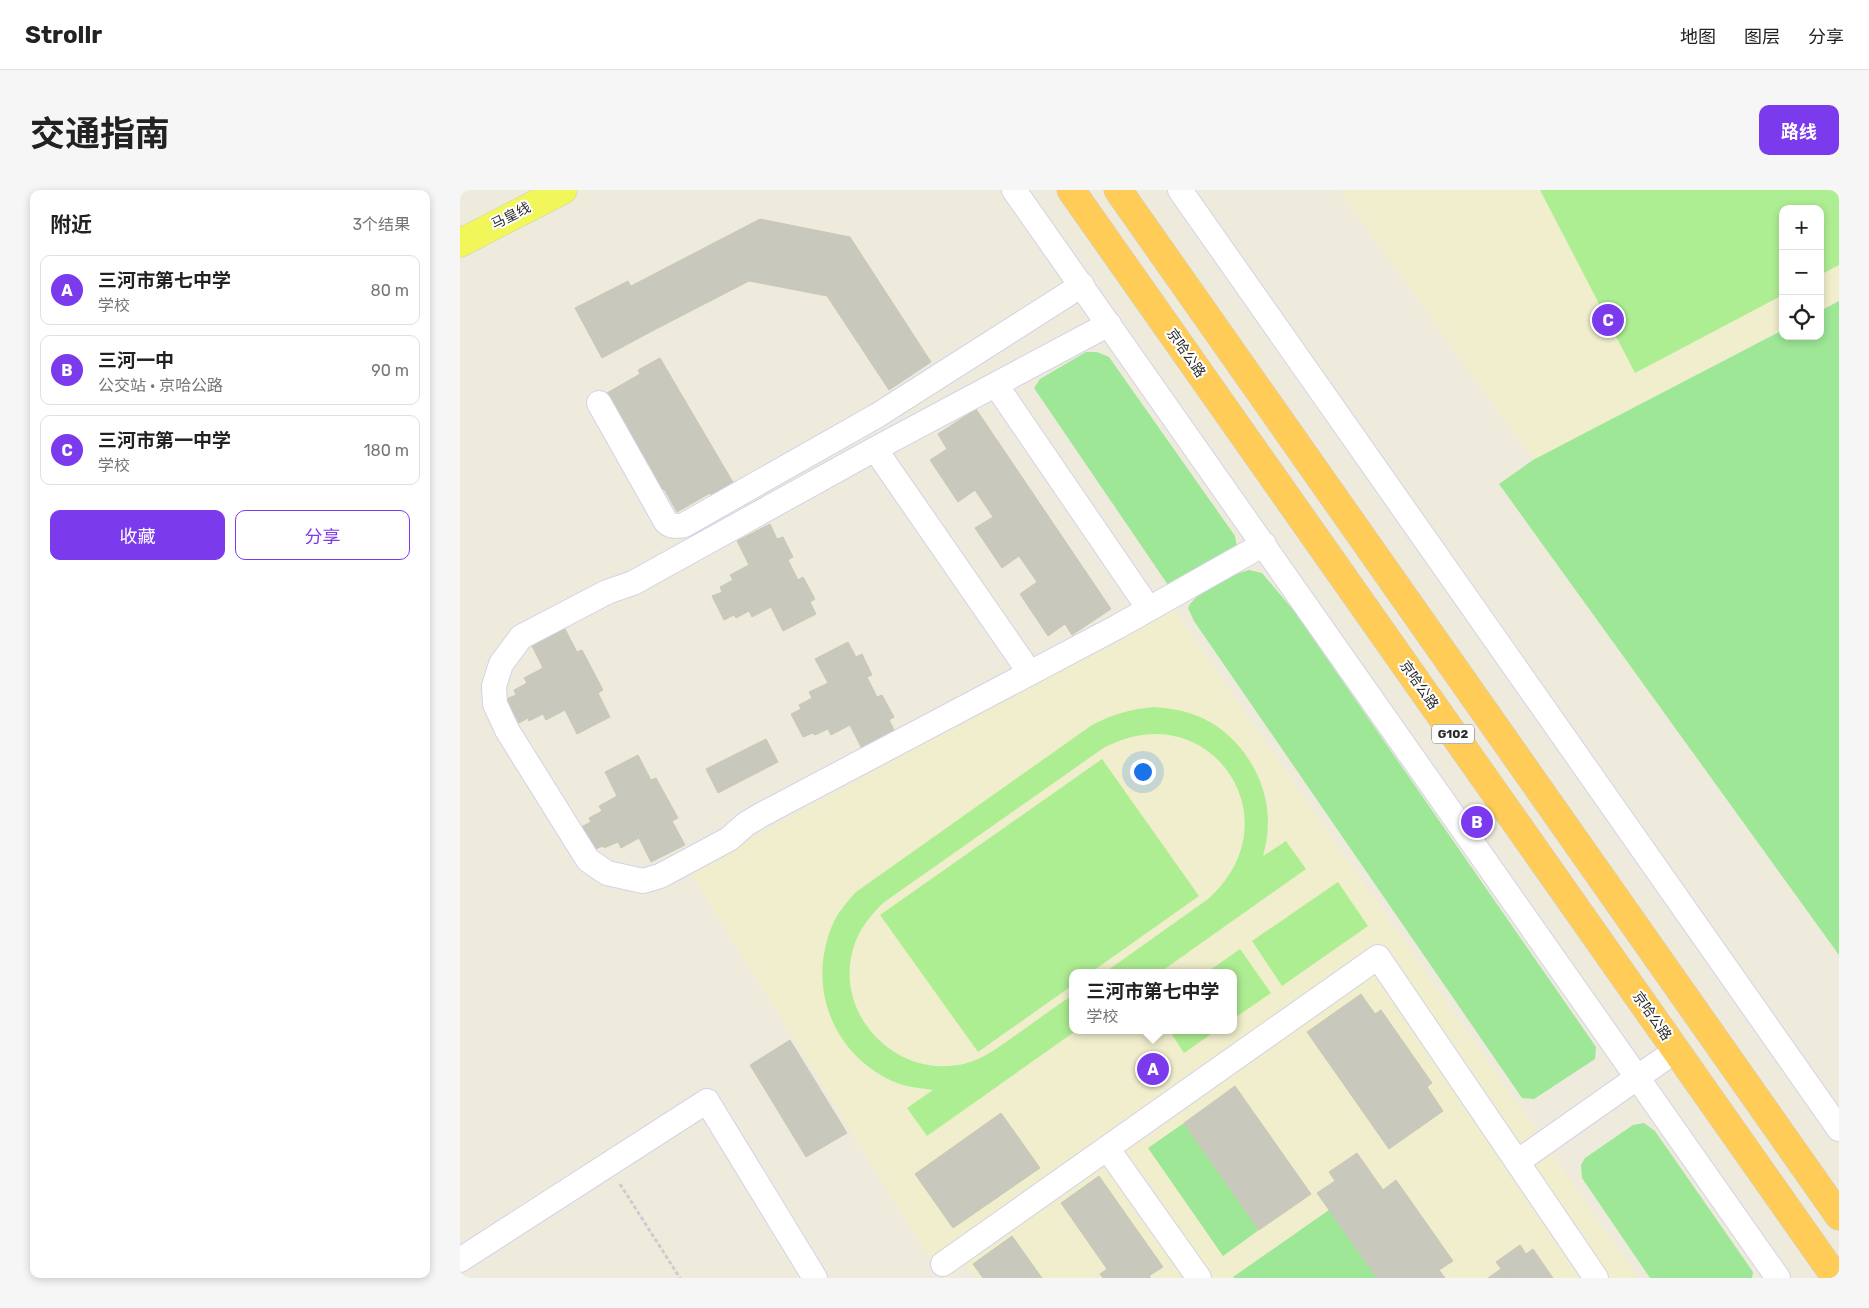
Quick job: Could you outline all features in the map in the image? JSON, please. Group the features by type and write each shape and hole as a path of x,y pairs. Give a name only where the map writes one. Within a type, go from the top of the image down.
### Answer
{"highway":[{"name":"京哈公路","path":"1070,190 1836,1278"},
{"name":"G102","path":"1118,190 1839,1216"}],"main road":[{"name":"马皇线","path":"460,243 563,190"}],"street":[{"path":"1014,190 1778,1278"},
{"path":"1180,190 1839,1129"},
{"path":"599,403 666,522 669,525 684,525 878,415 1082,285"},
{"path":"1109,324 876,448 633,583 607,592 521,637 500,664 494,686 495,704 507,730 588,860 591,864 607,873 643,881 660,876 730,840 746,824 761,815 1149,609 1264,544"},
{"path":"996,384 1149,609"},
{"path":"876,448 1030,673"},
{"path":"942,1264 1378,957 1596,1278"},
{"path":"1517,1162 1676,1051"},
{"path":"460,1260 707,1100 815,1278"},
{"path":"1108,1148 1199,1278"}],"path":[{"path":"608,1164 680,1278"}],"shaded area":[{"path":"1339,190 1839,190 1839,301 1824,309 1824,205 1779,205 1779,332 1533,460"},
{"path":"1172,607 1638,1278 976,1278 968,1266 948,1278 942,1278 690,872"}],"green space":[{"path":"1540,190 1839,190 1839,265 1824,273 1824,205 1779,205 1779,297 1635,373"},
{"path":"1839,301 1839,955 1499,484 1533,460 1779,332 1779,340 1824,340 1824,309"},
{"path":"1086,352 1097,352 1109,357 1235,536 1237,547 1168,585 1034,388 1040,379"},
{"path":"1249,570 1262,573 1294,611 1596,1047 1595,1059 1534,1099 1522,1098 1194,621 1188,608 1198,596 1233,575"},
{"path":"1154,707 1185,712 1210,722 1225,732 1248,758 1263,789 1267,805 1268,831 1263,856 1286,841 1306,869 1165,969 1110,969 1208,899 1234,867 1244,834 1242,801 1228,772 1205,749 1176,736 1140,735 1102,749 883,903 860,932 855,943 850,967 851,991 859,1013 872,1032 889,1048 909,1060 932,1066 957,1065 975,1060 999,1046 1069,998 1069,1034 1071,1034 927,1136 907,1108 933,1090 897,1083 871,1069 854,1053 840,1035 830,1016 824,994 822,972 825,949 834,921 856,892 1092,725 1107,718 1138,709"},
{"path":"1102,759 1199,896 1096,969 1069,969 1069,988 978,1052 880,915"},
{"path":"1338,882 1368,926 1282,986 1252,941"},
{"path":"1240,949 1271,993 1237,1016 1237,969 1212,969"},
{"path":"1172,1034 1211,1034 1184,1053"},
{"path":"1184,1123 1259,1230 1223,1256 1148,1148"},
{"path":"1644,1123 1655,1131 1753,1272 1752,1278 1650,1278 1582,1178 1581,1165 1585,1158 1633,1125"},
{"path":"1329,1210 1377,1278 1233,1277"}],"building":[{"path":"760,219 850,237 931,362 889,390 827,296 749,281 654,330 631,286"},
{"path":"628,281 654,330 602,358 575,308"},
{"path":"660,358 734,484 712,497 710,493 677,512 664,489 659,492 650,478 655,475 632,436 627,439 619,425 624,422 607,393 640,374 638,370"},
{"path":"976,409 1111,609 1072,635 1065,624 1048,636 1020,594 1037,582 1019,556 1002,568 975,528 993,517 975,490 958,502 930,460 947,449 938,434"},
{"path":"770,524 777,539 783,537 793,557 788,560 798,580 803,577 815,599 810,602 816,614 783,631 771,607 752,617 749,611 736,618 734,615 724,620 712,596 722,592 720,587 733,580 730,575 749,565 737,541"},
{"path":"564,627 577,652 582,650 603,690 598,693 610,717 577,734 565,710 546,720 543,714 529,721 528,718 519,723 506,699 516,695 514,690 527,683 524,678 543,668 531,644"},
{"path":"848,642 856,657 862,654 872,675 867,677 877,697 882,695 894,717 889,720 895,732 862,749 850,725 831,735 828,729 815,735 813,733 803,737 791,714 801,709 799,705 812,698 809,692 828,683 815,659"},
{"path":"766,739 778,762 718,793 706,769"},
{"path":"638,755 651,780 656,778 678,818 672,821 685,845 651,862 639,838 621,848 618,842 593,850 581,827 591,822 589,818 602,811 599,806 617,796 605,772"},
{"path":"1361,994 1375,1014 1381,1010 1432,1083 1427,1087 1443,1111 1389,1149 1307,1032"},
{"path":"790,1040 847,1133 806,1157 750,1065"},
{"path":"1235,1086 1311,1194 1259,1230 1184,1123"},
{"path":"1001,1113 1040,1168 953,1228 915,1174"},
{"path":"1357,1153 1383,1190 1396,1180 1453,1261 1439,1270 1445,1278 1377,1278 1317,1193 1335,1181 1329,1172"},
{"path":"1099,1176 1163,1267 1149,1276 1151,1278 1103,1278 1100,1274 1107,1269 1061,1203"},
{"path":"1012,1236 1042,1278 983,1278 973,1264"},
{"path":"1520,1245 1526,1254 1533,1249 1553,1278 1508,1278 1496,1262"},
{"path":"1501,1269 1508,1278 1488,1278"}],"place":[{"name":"三河市第一中学","path":"1608,320"},
{"name":"三河一中","path":"1477,822"},
{"name":"三河市第七中学","path":"1153,1069"}]}
